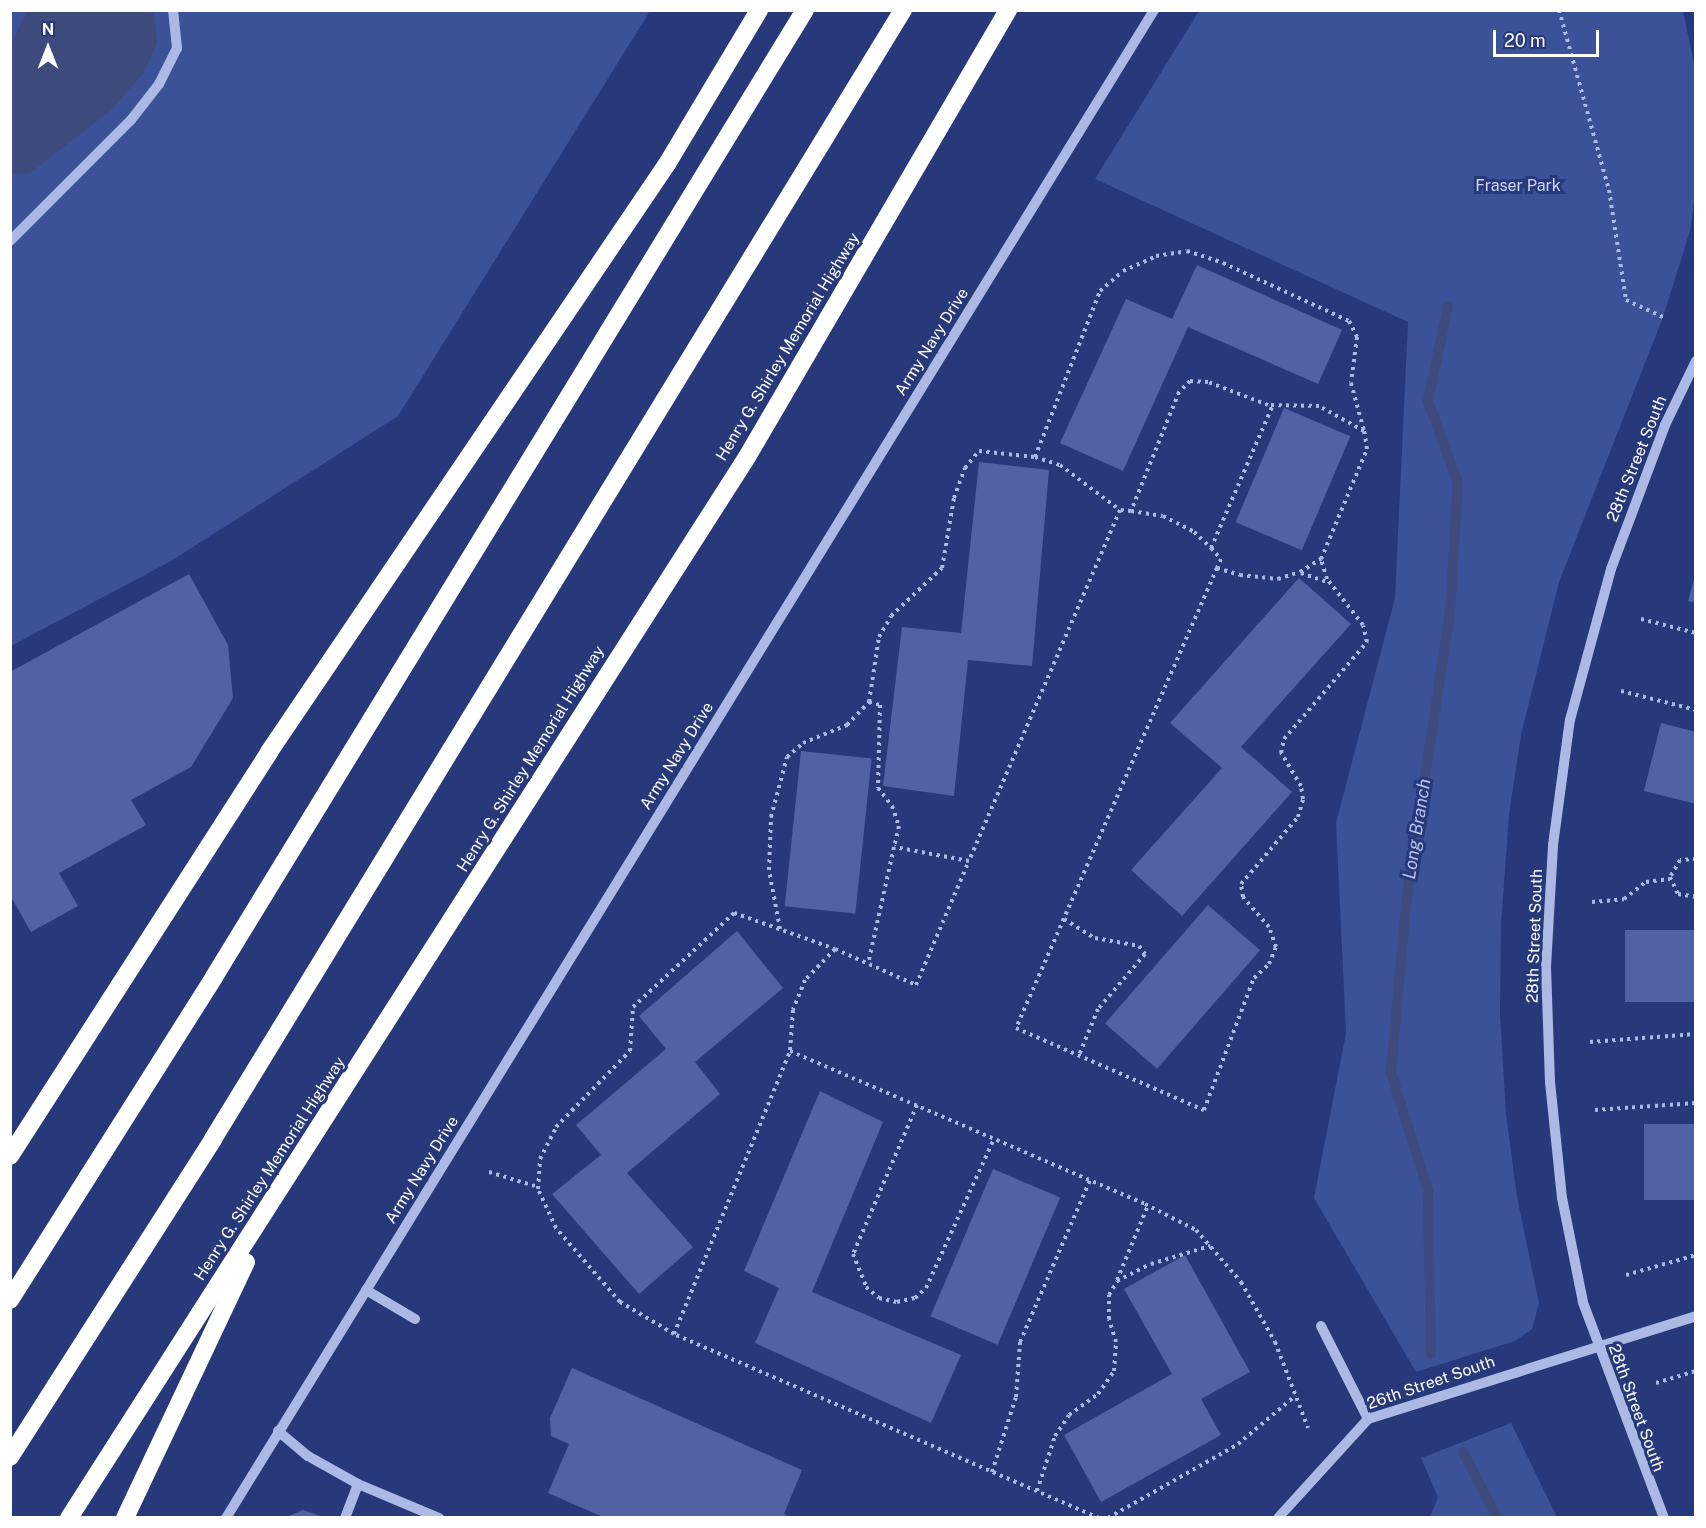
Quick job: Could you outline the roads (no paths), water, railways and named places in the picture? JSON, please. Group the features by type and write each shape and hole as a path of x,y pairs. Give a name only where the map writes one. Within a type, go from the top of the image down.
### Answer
{"highway":[{"path":"10,1156 269,752 667,164 759,10"},
{"path":"10,1300 214,977 805,10"},
{"path":"10,1457 219,1129 903,10"},
{"name":"Henry G. Shirley Memorial Highway","path":"69,1518 281,1190 747,457 1008,10"},
{"path":"125,1518 281,1190"}],"street":[{"path":"10,241 131,120 159,84 177,48 173,10"},
{"name":"Army Navy Drive","path":"226,1518 1154,10"},
{"name":"28th Street South","path":"1664,1518 1596,1345 1562,1198 1550,1082 1546,967 1552,845 1570,720 1611,569 1665,425 1695,362"},
{"path":"366,1290 415,1319"},
{"name":"26th Street South","path":"1278,1518 1368,1419 1596,1345 1695,1316"},
{"path":"1321,1326 1368,1419"},
{"path":"278,1431 308,1456 358,1484 439,1518"},
{"path":"345,1518 358,1484"}],"waterway":[{"name":"Long Branch","path":"1431,1354 1428,1191 1391,1072 1406,903 1450,612 1458,483 1428,401 1448,306"},
{"name":"Long Branch","path":"1463,1452 1497,1518"}],"park label":[{"name":"Fraser Park","path":"1518,186"}]}
